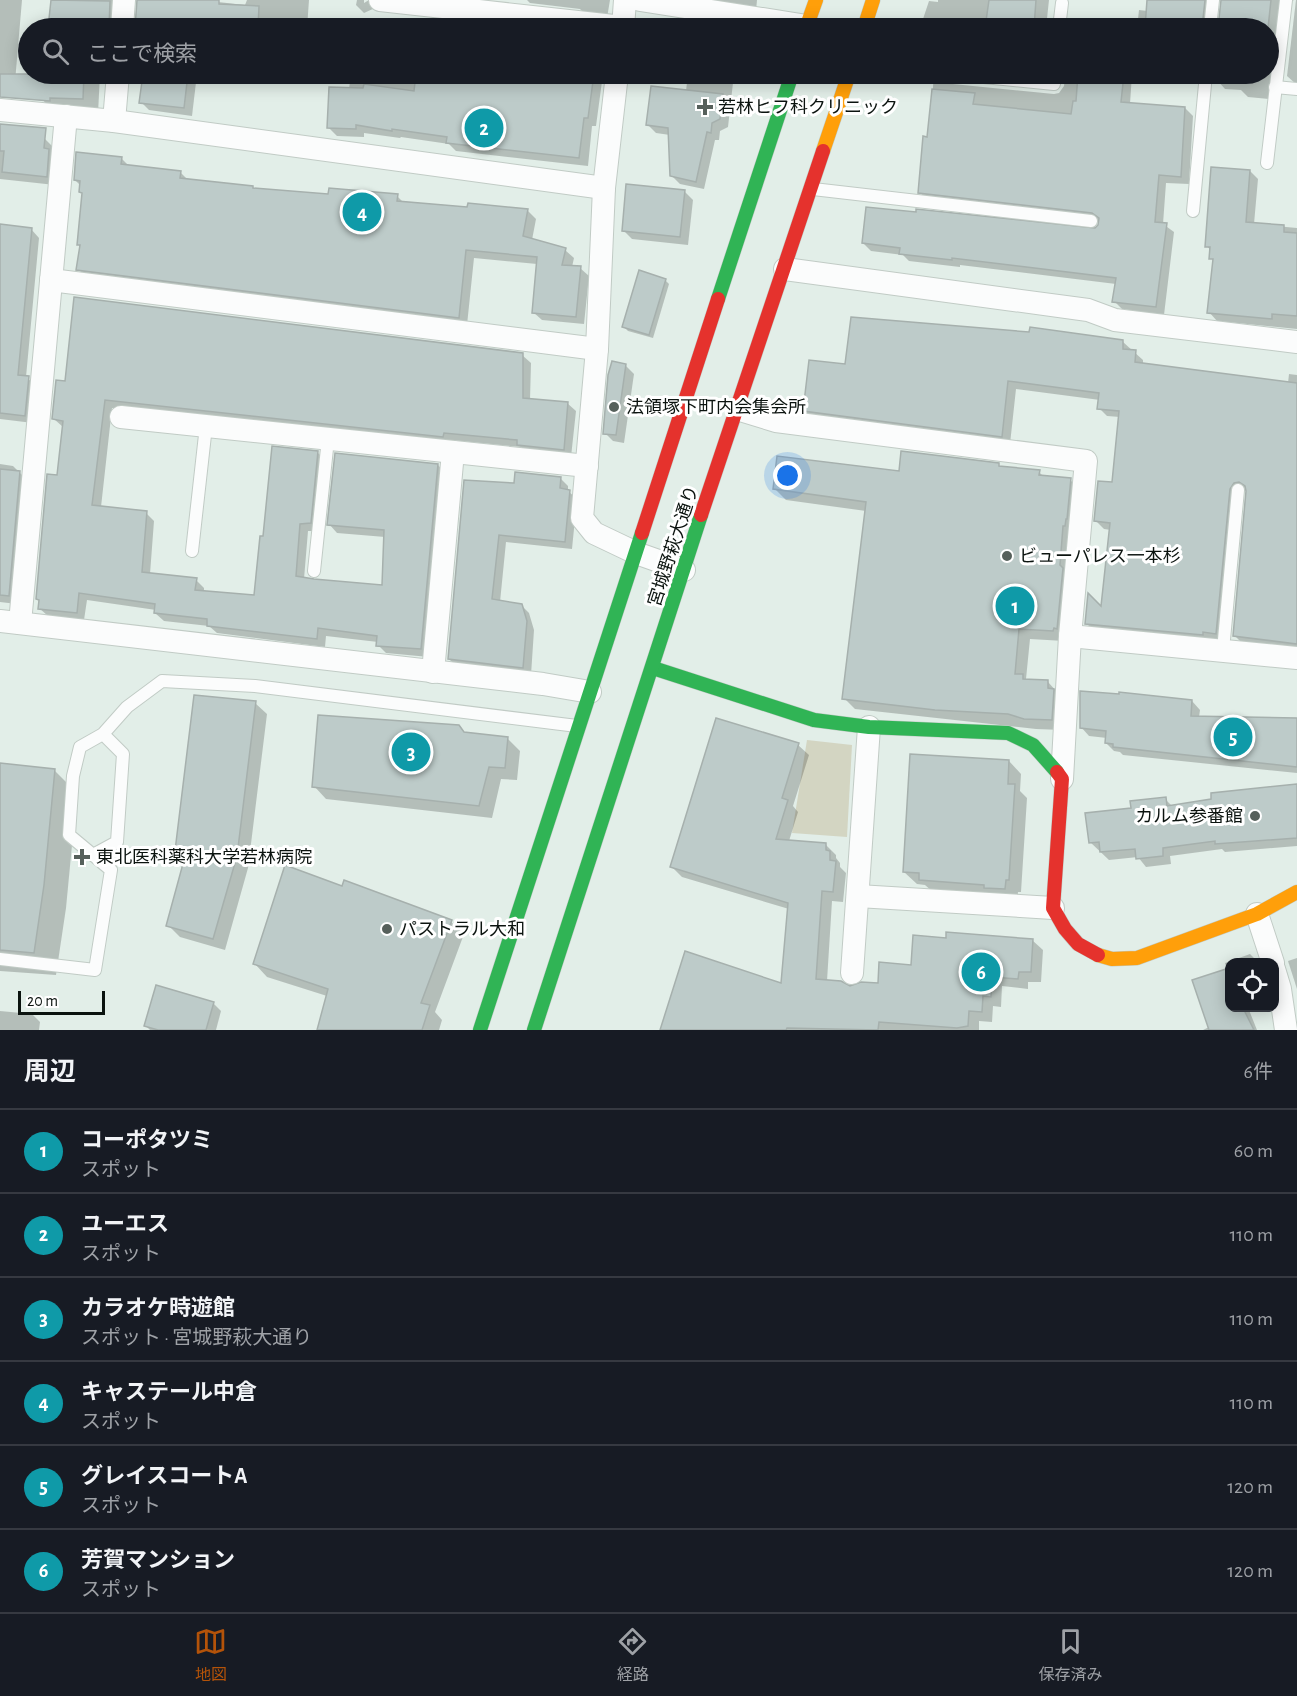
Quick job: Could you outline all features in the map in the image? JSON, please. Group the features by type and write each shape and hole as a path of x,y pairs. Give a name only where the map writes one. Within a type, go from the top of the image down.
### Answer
{"street":[{"path":"123,18 124,0"},
{"path":"380,0 536,18"},
{"path":"624,18 625,0"},
{"path":"640,0 751,18"},
{"path":"810,18 816,0"},
{"path":"867,18 873,0"},
{"path":"114,121 117,84"},
{"path":"616,84 604,188 597,348 582,518 594,533 636,553 684,570"},
{"name":"宮城野萩大通り","path":"480,1030 789,84"},
{"name":"宮城野萩大通り","path":"534,1030 846,84"},
{"path":"0,110 114,121 604,188"},
{"path":"66,116 51,280 10,622 543,684 590,692"},
{"path":"785,269 1088,310 1115,320 1297,342"},
{"path":"51,280 597,348"},
{"path":"737,410 776,421 1086,461 1070,636 1053,908 1065,929 1078,944 1095,954 1112,959 1137,958 1257,914 1297,892"},
{"path":"121,417 587,466"},
{"path":"433,672 453,452"},
{"path":"1070,636 1297,658"},
{"path":"652,668 796,715 833,723 869,727 1008,733 1025,739 1042,751 1062,778"},
{"path":"852,973 869,727"},
{"path":"858,896 1053,908"},
{"path":"1257,914 1271,958"},
{"path":"1279,985 1286,1030"}],"lane":[{"path":"1211,18 1213,0"},
{"path":"1279,55 1286,0"},
{"path":"1060,18 1062,3"},
{"path":"1193,211 1205,84"},
{"path":"1267,163 1275,84"},
{"path":"1275,87 1297,89"},
{"path":"812,189 1092,221"},
{"path":"192,550 206,426"},
{"path":"314,571 328,439"},
{"path":"1223,650 1238,490"},
{"path":"0,959 94,970 111,870 69,835 73,776 80,747 103,734 127,707 162,681 255,686 579,727"},
{"path":"93,855 117,842 123,754 103,734"}],"green space":[{"path":"807,740 852,745 847,837 792,833"}],"building":[{"path":"51,0 110,1 109,18 49,18"},
{"path":"137,0 219,0 219,4 259,6 258,18 136,18"},
{"path":"989,0 1036,0 1035,18 986,18"},
{"path":"1147,0 1205,0 1203,18 1146,18"},
{"path":"1221,0 1271,0 1269,18 1219,18"},
{"path":"0,74 18,74 18,84 84,84 83,99 50,98 50,101 0,97"},
{"path":"142,84 187,84 184,108 139,103"},
{"path":"364,84 414,91 415,84 593,84 588,118 584,118 579,158 446,143 447,137 392,129 392,131 356,125 356,129 327,128 329,87 363,88"},
{"path":"1077,84 1123,84 1121,102 1185,107 1181,177 1159,175 1155,222 1167,223 1156,307 1112,302 1116,278 952,258 952,260 899,254 900,248 862,243 866,207 916,212 916,209 1095,228 1099,218 1092,213 918,193 923,136 927,137 932,89 975,93 973,104 1071,114 1073,101 1076,101"},
{"name":"若林ヒフ科クリニック","path":"651,86 723,94 720,119 712,123 711,133 707,132 696,182 670,176 668,128 646,125"},
{"path":"0,124 46,128 44,148 49,149 47,177 2,172 4,151 0,151"},
{"path":"76,152 122,157 121,164 181,171 180,178 253,186 253,188 328,194 329,188 398,194 397,201 467,207 468,203 528,209 523,236 566,248 562,265 581,266 576,317 532,313 537,257 466,250 459,318 76,270 80,245 77,245 82,193 79,192 80,181 74,180"},
{"path":"1211,167 1250,170 1246,222 1284,225 1284,232 1297,233 1297,316 1272,314 1272,319 1207,313 1213,259 1209,259 1210,247 1205,247"},
{"path":"626,184 685,190 680,237 622,231"},
{"path":"0,224 32,228 18,375 29,376 25,416 0,413"},
{"path":"639,270 666,279 649,335 622,327"},
{"path":"74,297 523,353 523,398 568,402 564,450 517,445 517,440 444,433 443,437 105,400 92,505 147,511 142,572 197,578 195,590 254,595 260,536 263,536 272,446 318,451 311,523 300,524 296,576 314,579 382,585 384,530 327,525 335,453 438,464 421,649 376,646 377,636 318,628 317,639 207,626 207,619 154,613 155,604 79,593 77,613 38,609 39,600 36,599 47,474 57,475 63,421 52,419 56,380 65,381"},
{"path":"851,317 1029,332 1030,327 1123,340 1123,349 1136,350 1135,362 1297,383 1297,644 1233,636 1246,491 1245,486 1239,482 1234,483 1230,489 1216,634 1203,632 1203,635 1085,624 1088,593 1101,606 1110,523 1094,521 1098,481 1112,482 1119,411 1097,409 1099,393 1008,381 1002,437 803,411 809,360 845,364"},
{"path":"612,361 626,364 616,435 603,434 608,375"},
{"path":"901,451 999,463 999,466 1040,470 1039,475 1071,478 1067,519 1063,526 1060,565 1063,568 1057,629 1054,628 1053,631 1019,629 1015,674 1023,674 1023,679 1048,680 1048,688 1054,689 1052,720 842,699 866,502 773,489 777,456 899,471"},
{"path":"0,469 20,471 9,596 0,595"},
{"path":"515,472 561,477 560,488 570,490 565,542 499,535 492,599 522,604 527,621 523,668 448,659 464,480 514,483"},
{"path":"1080,691 1119,694 1119,692 1192,700 1191,716 1297,718 1297,767 1113,747 1113,744 1105,743 1106,731 1080,728"},
{"path":"194,695 256,701 237,856 213,939 166,926 184,860 174,859"},
{"path":"318,715 459,725 464,732 508,737 505,768 489,767 479,806 312,787"},
{"path":"716,718 799,743 782,798 788,800 776,839 826,843 826,850 830,851 830,860 836,861 833,892 822,891 816,979 841,981 850,986 861,982 878,983 879,962 911,965 913,935 946,938 946,932 1033,939 1031,972 1019,972 1018,979 992,977 991,997 983,996 982,1012 969,1011 968,1026 957,1028 879,1022 878,1030 787,1028 786,1030 660,1030 685,951 781,983 788,903 670,867"},
{"path":"910,754 1009,760 1008,784 1015,784 1009,880 1006,880 1005,889 919,880 919,873 903,872"},
{"path":"0,763 55,769 44,885 34,953 0,950"},
{"path":"1297,784 1297,838 1215,844 1215,841 1163,848 1163,856 1136,859 1135,849 1100,852 1099,842 1089,843 1085,813 1131,808 1130,801 1166,797 1167,806 1211,799 1211,793"},
{"path":"285,865 342,886 344,880 452,920 421,1003 430,1005 422,1030 317,1030 328,989 253,964"},
{"path":"1225,969 1225,1012 1245,1012 1254,1030 1209,1030 1192,980"},
{"path":"156,985 214,1002 206,1030 158,1030 144,1026"}],"traffic: fast":[{"path":"718,299 789,84"},
{"path":"534,1030 701,515"},
{"path":"480,1030 642,533"},
{"path":"653,668 814,720 869,727 1008,733 1033,745 1057,772"}],"traffic: slow":[{"path":"810,18 816,0"},
{"path":"867,18 873,0"},
{"path":"823,151 846,84"},
{"path":"1098,955 1112,959 1137,958 1257,914 1297,892"}],"traffic: jam":[{"path":"701,515 823,151"},
{"path":"642,533 718,299"},
{"path":"1057,772 1062,779 1053,908 1065,929 1078,944 1098,955"}],"place":[{"name":"若林ヒフ科クリニック","path":"705,107"},
{"name":"ユーエス","path":"484,128"},
{"name":"キャステール中倉","path":"362,212"},
{"name":"法領塚下町内会集会所","path":"614,407"},
{"name":"ビューパレス一本杉","path":"1007,556"},
{"name":"コーポタツミ","path":"1015,606"},
{"name":"グレイスコートA","path":"1233,737"},
{"name":"カラオケ時遊館","path":"411,752"},
{"name":"カルム参番館","path":"1255,816"},
{"name":"東北医科薬科大学若林病院","path":"82,857"},
{"name":"パストラル大和","path":"387,929"},
{"name":"芳賀マンション","path":"981,972"}]}
